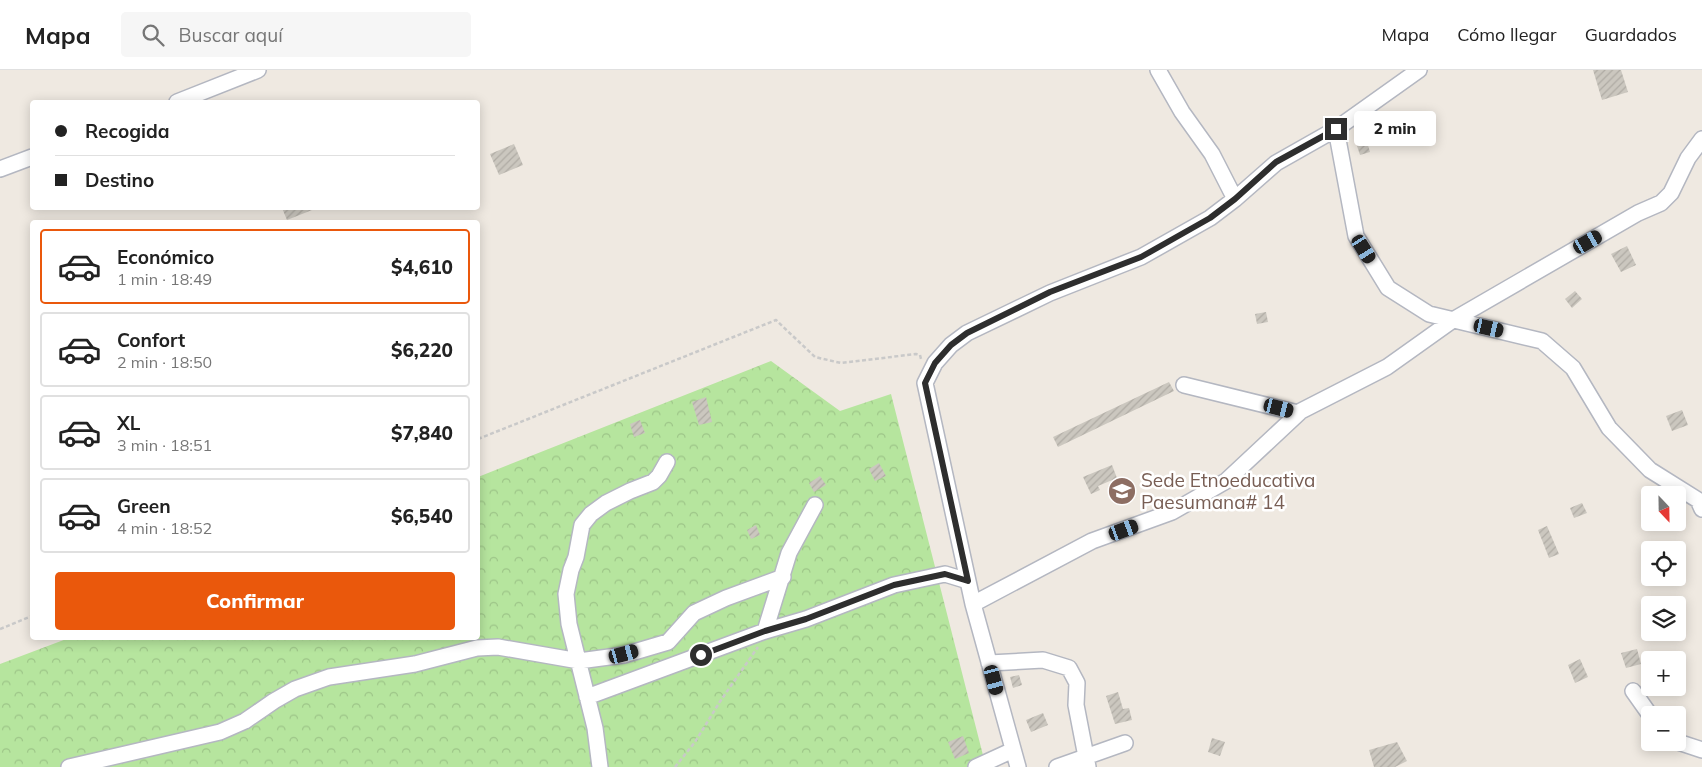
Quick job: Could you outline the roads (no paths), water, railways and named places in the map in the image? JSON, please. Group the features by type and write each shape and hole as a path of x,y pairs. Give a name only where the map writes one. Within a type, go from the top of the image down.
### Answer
{"street":[{"path":"182,100 258,70"},
{"path":"1158,70 1182,112 1212,154 1235,199"},
{"path":"1018,767 973,604 925,383 935,363 951,345 967,333 1050,292 1141,257 1210,218 1235,199 1276,162 1336,129 1419,70"},
{"path":"1336,129 1356,236 1388,288 1429,314 1542,341 1574,368 1609,428 1650,470 1698,500 1702,509"},
{"path":"973,604 1092,541 1172,512 1226,481 1298,413 1387,367 1453,320 1638,213 1661,203 1671,192 1688,158 1702,139"},
{"path":"0,169 30,158"},
{"path":"1184,385 1298,413"},
{"path":"600,767 595,728 569,624 566,594 582,525 591,514 606,503 653,482 667,462"},
{"path":"765,631 789,553 815,505"},
{"path":"587,697 765,631 806,619 894,585 945,574 968,581"},
{"path":"69,767 220,732 245,721 295,688 330,677 415,664 477,648 498,647 579,661 624,654 649,646 664,644 694,613 726,598 783,577"},
{"path":"989,663 1043,660 1069,668 1076,683 1076,705 1087,762"},
{"path":"1633,691 1644,706"},
{"path":"1057,767 1087,762 1125,743"},
{"path":"1686,745 1702,750"},
{"path":"976,767 1012,750"}],"place":[{"name":"Sede Etnoeducativa Paesumana# 14","path":"1122,491"}]}
